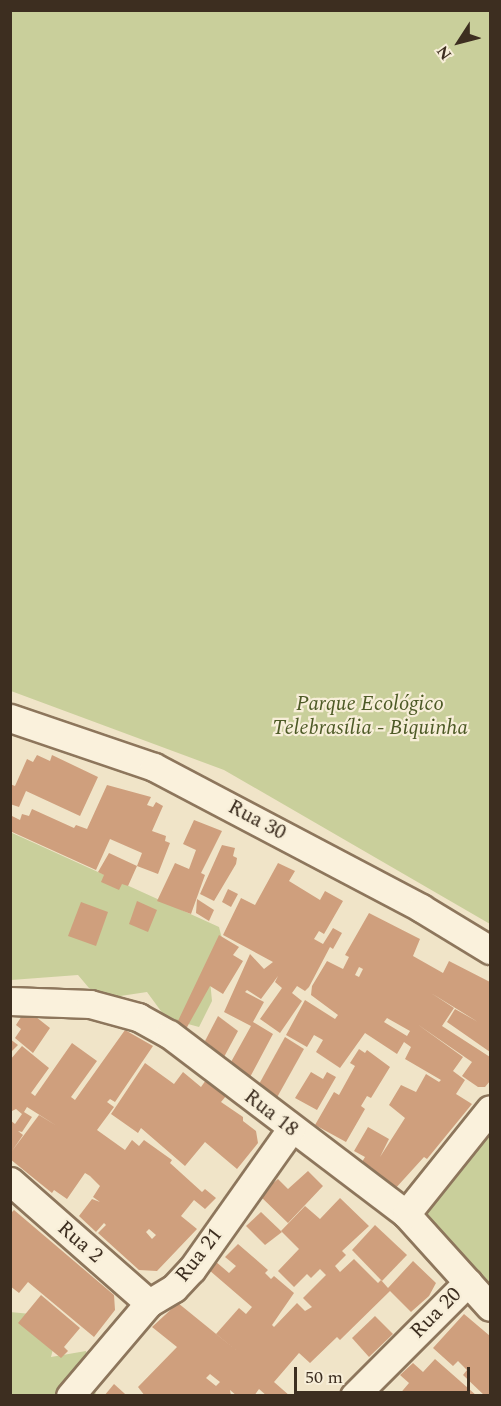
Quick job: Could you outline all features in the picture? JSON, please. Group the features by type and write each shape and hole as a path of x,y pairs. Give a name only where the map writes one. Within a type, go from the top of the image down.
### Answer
{"street":[{"name":"Rua 30","path":"12,720 154,767 421,908 490,950"},
{"name":"Rua 18","path":"10,1001 90,1004 138,1017 169,1034 291,1129 406,1214 490,1307"},
{"path":"406,1214 490,1109"},
{"name":"Rua 21","path":"70,1395 149,1304 174,1288 192,1269 291,1129"},
{"name":"Rua 2","path":"10,1181 149,1304"},
{"name":"Rua 20","path":"354,1395 468,1282"}],"green space":[{"name":"Parque Ecológico Telebrasília - Biquinha","path":"11,10 490,11 490,924 224,770 11,691"},
{"path":"10,832 219,927 227,958 210,980 212,1001 199,1027 166,1018 147,992 107,998 89,988 78,975 11,980"},
{"path":"490,1125 490,1290 427,1220 424,1209"},
{"path":"10,1312 31,1314 53,1349 51,1357 86,1351 96,1395 11,1395"}],"building":[{"path":"37,755 50,761 52,755 98,777 80,816 26,791 19,807 10,804 10,784 15,786 27,759 33,762"},
{"path":"107,785 151,797 147,805 153,807 156,802 163,806 152,831 166,836 165,841 170,843 158,874 137,866 142,853 110,839 96,870 10,831 10,815 20,820 22,814 29,816 32,809 74,828 76,825 87,829"},
{"path":"194,820 222,831 201,873 205,875 191,914 157,901 175,863 189,869 196,850 183,844"},
{"path":"222,845 235,848 233,856 237,858 236,864 214,901 200,894"},
{"path":"109,853 137,866 128,886 122,884 119,890 101,882 104,875 98,872"},
{"path":"278,863 295,871 289,881 320,900 325,891 343,901 324,934 319,931 314,939 323,944 333,928 342,933 333,949 330,947 309,987 305,991 297,986 292,993 302,1001 280,1033 260,1019 282,988 275,982 278,976 261,999 247,990 245,992 264,1002 253,1022 273,1034 249,1079 231,1062 251,1026 224,1012 250,954 264,969 273,962 223,935 241,898 255,905"},
{"path":"228,889 238,894 231,907 222,902"},
{"path":"197,899 214,910 209,921 196,913"},
{"path":"137,901 157,910 148,932 129,924"},
{"path":"81,902 108,912 96,946 68,936"},
{"path":"369,913 420,939 413,956 443,973 449,961 490,982 490,1052 447,1022 455,1009 478,1022 431,993 454,1008 442,1026 490,1057 490,1081 485,1087 478,1087 462,1076 472,1062 417,1024 463,1057 453,1071 465,1080 456,1094 472,1104 427,1159 424,1157 394,1190 368,1175 372,1168 362,1162 365,1157 354,1151 368,1127 389,1139 380,1157 405,1118 389,1105 401,1085 416,1092 426,1074 439,1082 441,1080 405,1059 411,1047 404,1042 397,1054 365,1033 340,1068 316,1052 323,1040 314,1035 307,1047 286,1035 305,1000 335,1019 338,1015 311,995 312,986 327,961 343,969 349,957 345,955","holes":["359,967 363,969 359,977 355,975","387,1018 410,1031 407,1036 384,1022"]},
{"path":"219,935 239,947 233,955 243,961 223,994 210,986 186,1029 177,1023"},
{"path":"31,1013 50,1028 33,1053 15,1038 21,1029 16,1025 23,1014"},
{"path":"218,1016 238,1031 224,1057 205,1041"},
{"path":"125,1030 153,1046 115,1102 110,1099 107,1102 114,1107 97,1130 125,1150 132,1140 139,1146 144,1140 172,1160 170,1163 202,1192 205,1189 216,1198 205,1209 194,1200 181,1216 197,1229 157,1271 139,1270 98,1233 106,1225 104,1223 96,1232 79,1216 92,1199 100,1202 93,1197 100,1186 90,1176 85,1173 67,1199 54,1190 52,1193 10,1159 10,1120 15,1124 22,1114 16,1109 10,1112 10,1060 22,1046 49,1068 31,1093 35,1096 72,1043 97,1061 71,1097 75,1100","holes":["27,1107 57,1126 39,1115 12,1151 23,1135 18,1131 22,1132 32,1117 24,1112","149,1229 156,1235 152,1239 146,1232"]},
{"path":"285,1037 304,1049 275,1101 258,1086"},
{"path":"10,1039 18,1045 10,1053"},
{"path":"359,1049 365,1053 367,1050 390,1067 371,1098 367,1096 361,1106 365,1109 346,1142 315,1125 334,1092 339,1095 355,1066 350,1063"},
{"path":"145,1063 174,1084 183,1072 201,1087 206,1080 226,1096 221,1102 243,1117 243,1121 256,1131 258,1143 237,1169 205,1142 185,1166 141,1128 138,1133 111,1114"},
{"path":"311,1072 323,1079 327,1072 336,1077 317,1110 295,1098"},
{"path":"308,1171 323,1186 288,1223 259,1195 278,1179 288,1189"},
{"path":"340,1198 369,1226 342,1251 346,1255 335,1266 340,1272 354,1259 378,1283 381,1280 388,1288 413,1261 436,1283 429,1296 411,1312 390,1291 340,1340 337,1337 310,1363 299,1353 274,1382 290,1396 267,1396 259,1389 254,1396 237,1396 230,1390 231,1396 145,1396 138,1387 177,1347 152,1327 178,1303 216,1334 239,1308 246,1314 252,1307 209,1270 215,1261 229,1273 236,1266 225,1257 238,1244 268,1270 265,1273 271,1279 274,1276 294,1293 272,1325 274,1327 297,1303 305,1311 312,1307 303,1298 326,1275 320,1269 311,1278 307,1274 294,1287 278,1271 299,1249 281,1231 305,1206 320,1219","holes":["210,1374 220,1382 216,1386 206,1378"]},
{"path":"14,1210 114,1295 115,1310 94,1337 28,1282 19,1293 10,1286 10,1214"},
{"path":"261,1212 282,1232 265,1245 246,1226"},
{"path":"375,1225 407,1255 382,1281 352,1250"},
{"path":"41,1295 80,1328 64,1347 68,1351 61,1358 18,1323"},
{"path":"464,1314 490,1336 490,1396 485,1396 463,1375 467,1370 458,1361 453,1366 433,1348"},
{"path":"375,1316 393,1334 369,1357 352,1338"},
{"path":"435,1359 477,1396 398,1396 409,1383 400,1375 413,1363 423,1372"},
{"path":"114,1384 124,1393 127,1396 104,1396"}]}
